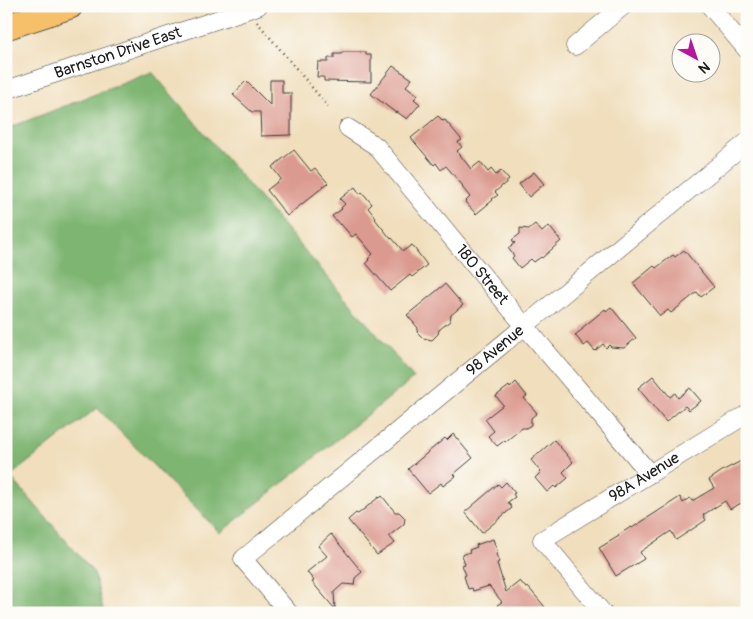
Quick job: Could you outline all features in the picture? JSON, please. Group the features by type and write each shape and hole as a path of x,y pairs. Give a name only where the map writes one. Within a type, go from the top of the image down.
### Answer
{"highway":[{"path":"6,27 70,6"}],"street":[{"path":"575,46 623,6"},
{"path":"710,6 747,50"},
{"name":"Barnston Drive East","path":"6,90 257,14"},
{"name":"180 Street","path":"348,128 376,146 524,326 650,474"},
{"name":"98 Avenue","path":"289,613 243,559 747,142"},
{"name":"98A Avenue","path":"603,613 542,540 747,414"}],"path":[{"path":"257,14 331,110"}],"green space":[{"path":"152,72 414,378 220,533 97,408 10,476 94,573 104,613 6,613 6,129"}],"building":[{"path":"342,52 366,52 366,55 371,55 371,82 324,81 324,77 317,77 318,62 328,62 328,58 334,58 334,54 342,54"},
{"path":"393,66 412,79 406,86 418,95 414,99 420,104 407,119 371,94"},
{"path":"270,80 282,80 282,93 291,93 291,135 261,136 260,112 252,112 233,95 246,81 270,105"},
{"path":"438,116 443,121 445,120 462,140 458,142 462,147 457,151 471,169 480,162 488,172 491,169 496,175 501,171 509,180 495,192 498,195 476,214 465,202 470,197 446,166 441,170 436,163 434,165 411,138"},
{"path":"294,150 311,171 315,168 328,183 287,216 267,190 281,179 272,167"},
{"path":"534,172 544,184 529,197 519,184"},
{"path":"355,187 372,204 368,208 391,239 403,251 412,245 427,265 412,277 410,275 390,291 366,263 373,254 356,234 352,237 332,216 342,209 345,204 340,199"},
{"path":"535,224 542,232 549,226 561,241 542,258 534,262 531,259 520,268 512,258 514,256 508,248 515,243 512,240 520,234 520,228 529,229"},
{"path":"684,250 714,287 701,297 697,292 671,313 668,310 660,316 633,283 654,266 656,268 673,255 675,257"},
{"path":"445,284 463,305 451,315 450,321 439,330 432,340 423,338 417,332 418,328 407,315"},
{"path":"611,307 636,338 624,348 611,347 609,345 606,348 603,344 595,351 588,343 584,346 575,335 605,309 606,311"},
{"path":"653,376 670,397 675,393 678,398 690,388 701,401 689,410 685,406 666,422 638,388"},
{"path":"516,382 527,396 524,398 537,413 531,418 531,425 522,428 497,446 488,436 494,431 485,419 503,405 496,396"},
{"path":"453,434 473,458 454,474 456,476 443,486 441,483 428,493 408,469 445,438 447,440"},
{"path":"554,440 573,462 563,472 568,478 556,488 554,486 547,492 535,478 541,472 531,460"},
{"path":"743,460 747,467 747,500 730,509 725,501 703,515 706,520 676,540 671,531 640,552 644,559 616,576 599,548 680,497 683,503 690,498 692,501 714,488 709,480"},
{"path":"506,482 515,493 513,494 515,497 508,502 512,508 482,533 465,512 498,484 501,487"},
{"path":"382,496 395,512 399,512 405,518 404,524 389,536 395,543 377,555 348,520"},
{"path":"331,534 362,572 355,578 354,585 343,584 334,592 335,609 312,582 314,581 307,572 327,556 318,546"},
{"path":"493,539 498,553 496,554 499,562 497,563 506,592 520,581 526,588 528,587 545,607 543,608 547,613 504,613 497,605 502,602 489,586 473,591 472,588 468,589 462,565 465,564 462,555 477,547 476,545"}]}
